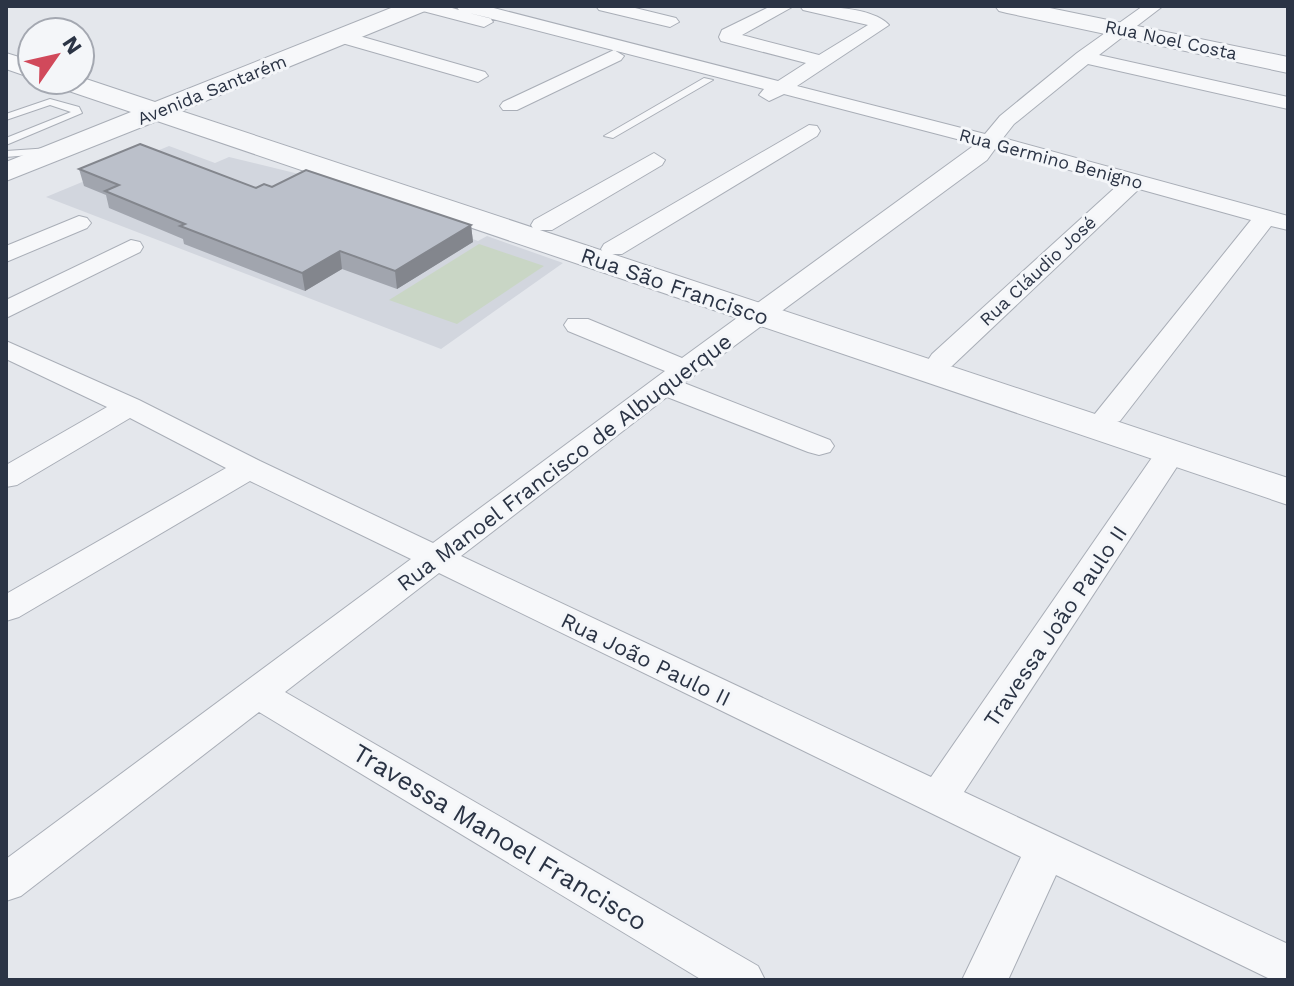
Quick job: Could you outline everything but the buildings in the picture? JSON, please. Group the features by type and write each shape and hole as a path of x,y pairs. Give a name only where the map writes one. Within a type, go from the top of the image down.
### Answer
{"street":[{"name":"Avenida Santarém","path":"6,172 417,6"},
{"name":"Rua Germino Benigno","path":"425,6 708,80 814,98 992,142 1277,220"},
{"name":"Rua Germino Benigno","path":"465,6 775,91"},
{"path":"605,6 670,22"},
{"path":"785,6 727,36 820,61"},
{"path":"775,91 879,24 809,6"},
{"name":"Rua Noel Costa","path":"1007,6 1288,65"},
{"name":"Rua Manoel Francisco de Albuquerque","path":"6,883 674,377 979,155 1007,120 1084,57 1154,6"},
{"path":"342,37 478,76"},
{"path":"510,106 614,56"},
{"path":"1084,57 1288,103"},
{"name":"Rua São Francisco","path":"96,79 168,108 767,310 1288,492"},
{"name":"Rua São Francisco","path":"96,89 168,108 543,225 767,310 942,360 1288,473"},
{"path":"613,249 809,131"},
{"path":"543,225 654,160"},
{"name":"Rua Cláudio José","path":"942,360 1135,181"},
{"path":"1109,415 1277,220"},
{"path":"6,255 79,223"},
{"path":"6,310 131,247"},
{"path":"578,325 674,377 819,446"},
{"name":"Rua João Paulo II","path":"6,349 1045,852 1288,966"},
{"path":"6,478 129,406"},
{"name":"Travessa João Paulo II","path":"938,799 1171,453"},
{"path":"6,609 249,468"},
{"name":"Travessa Manoel Francisco","path":"258,694 742,980"},
{"path":"985,980 1045,852"}],"lane":[{"path":"609,136 708,80"},
{"path":"6,117 50,102 75,109 77,113 6,142"},
{"path":"6,154 59,151"}],"shaded area":[{"path":"169,146 215,163 229,157 299,174 478,241 487,236 563,263 441,349 46,197"}],"green space":[{"path":"479,244 544,266 457,324 389,300"}]}
